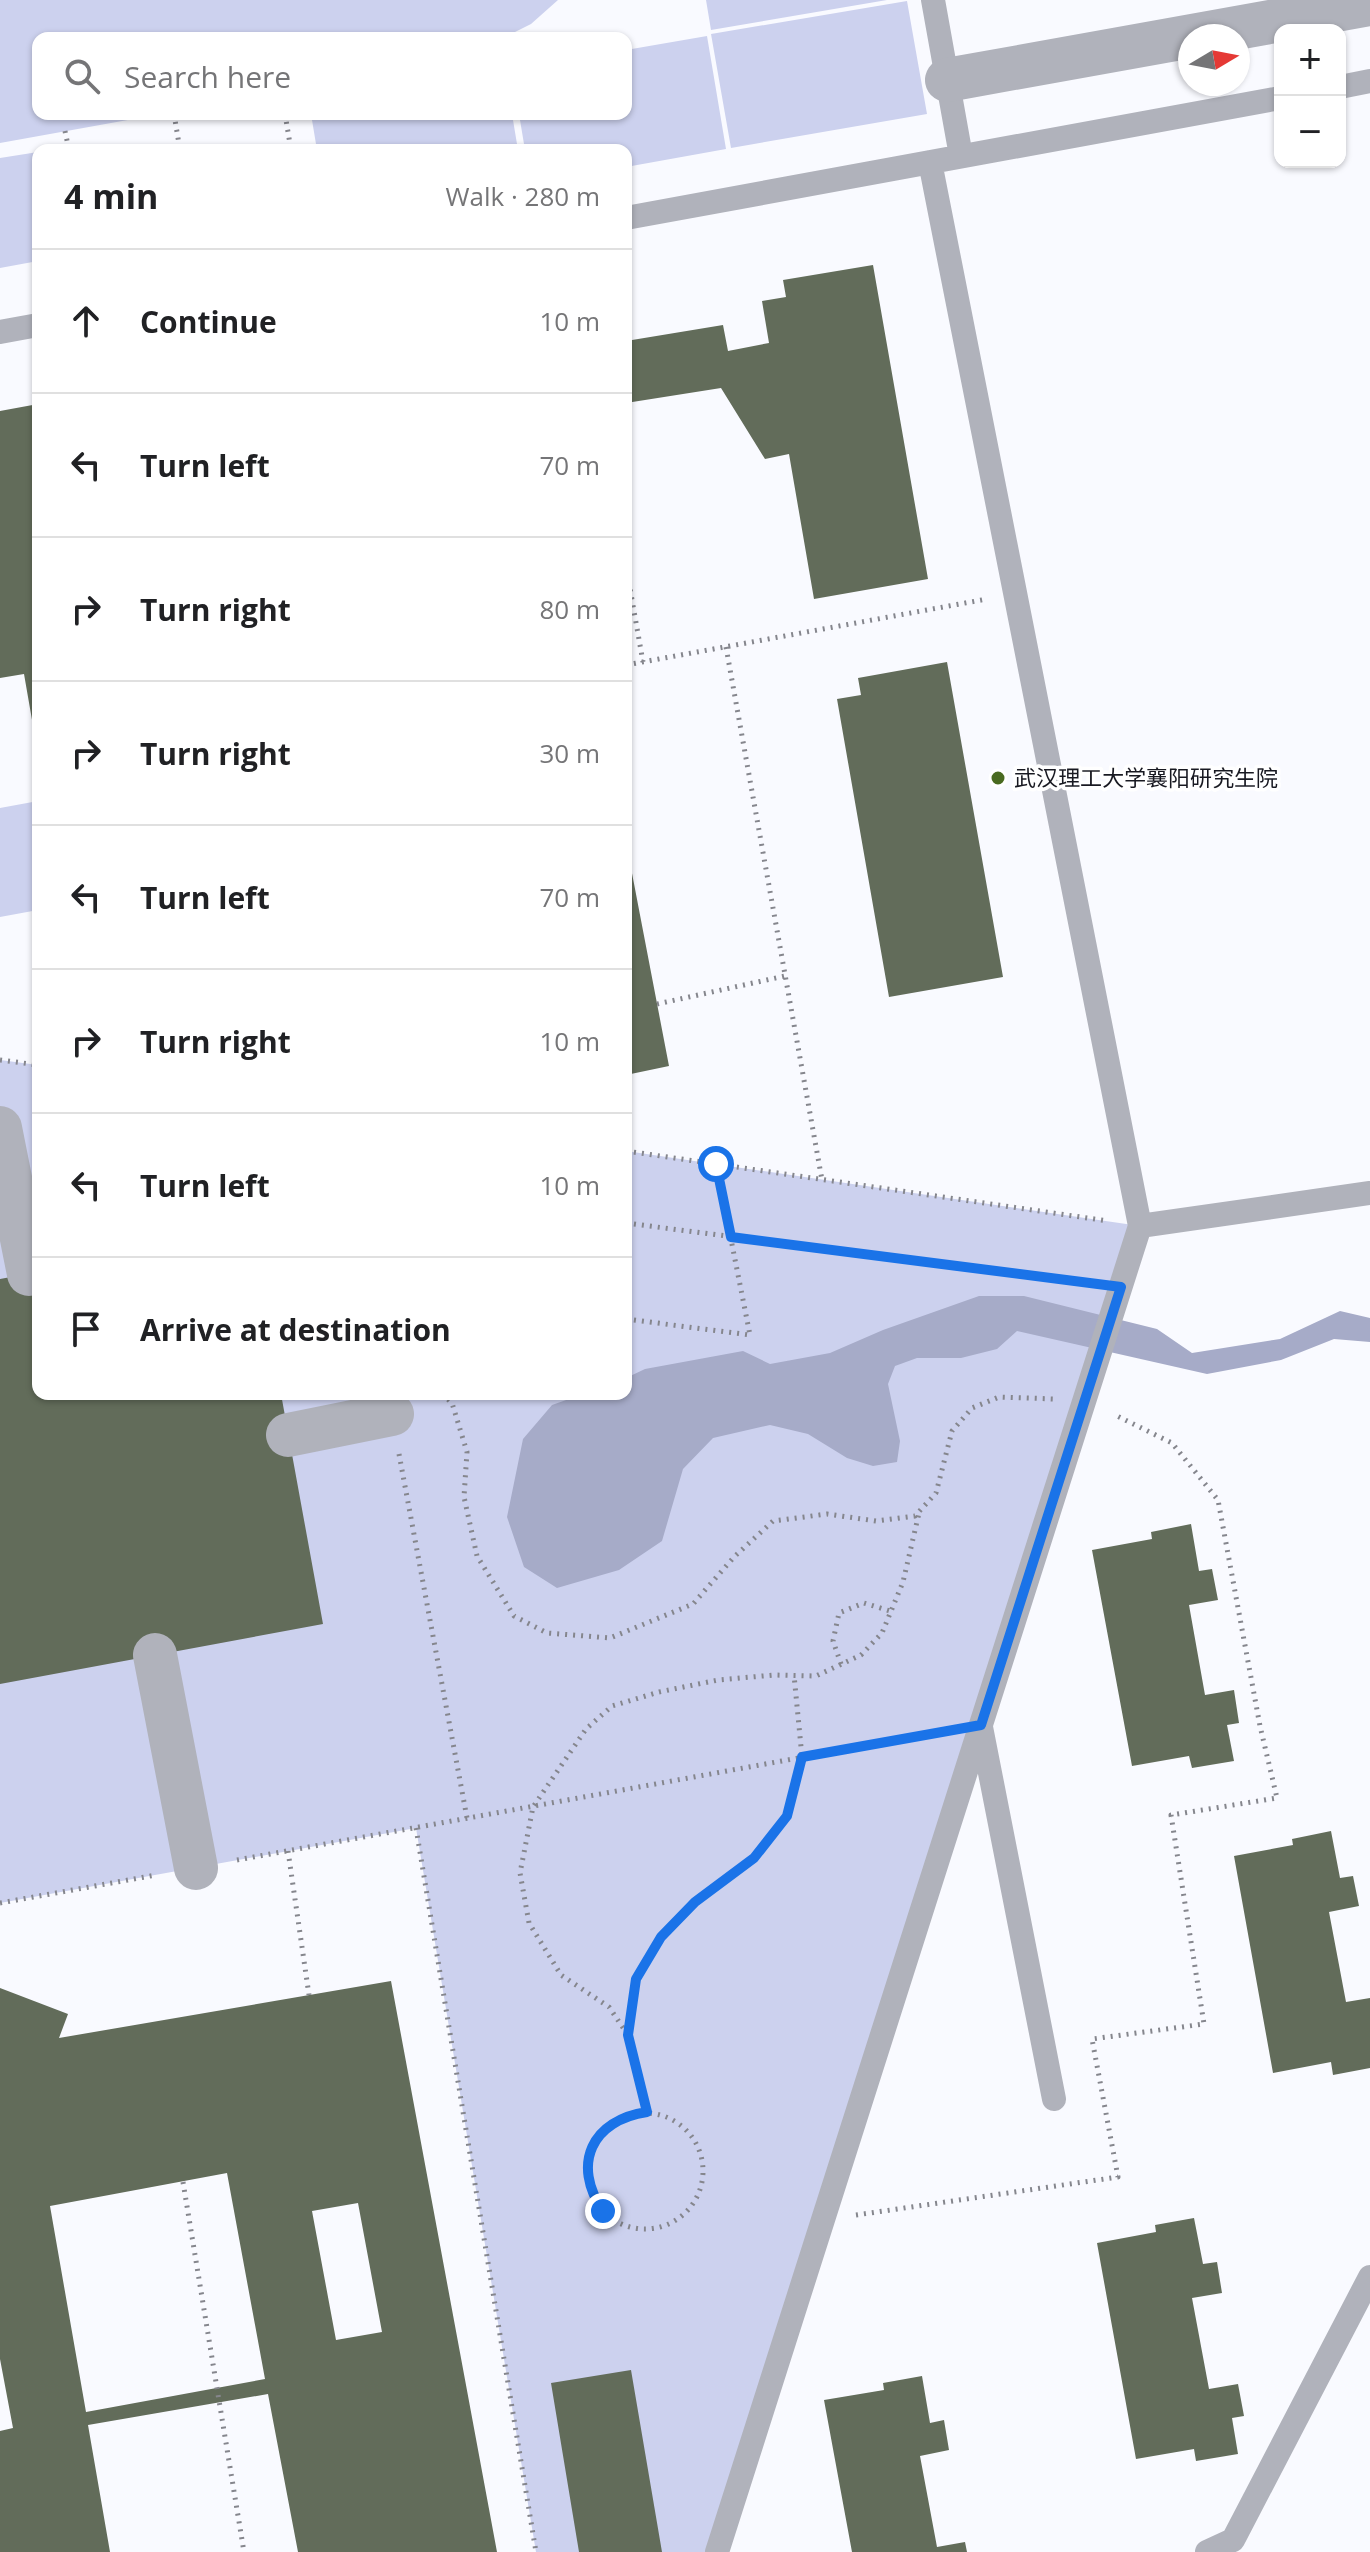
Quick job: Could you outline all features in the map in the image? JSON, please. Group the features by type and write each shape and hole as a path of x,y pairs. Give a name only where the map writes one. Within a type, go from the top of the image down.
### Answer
{"street":[{"path":"947,80 1370,4"},
{"path":"0,1128 29,1274"},
{"path":"288,1435 392,1414"},
{"path":"155,1655 196,1868"}],"lane":[{"path":"933,0 961,156"},
{"path":"1346,86 1370,81"},
{"path":"632,217 1274,99"},
{"path":"717,2552 1140,1226 930,162"},
{"path":"0,332 32,326"},
{"path":"1140,1226 1370,1193"},
{"path":"981,1725 1054,2099"},
{"path":"1207,2552 1233,2540 1370,2277"}],"path":[{"path":"175,120 179,144"},
{"path":"286,120 290,144"},
{"path":"65,131 68,144"},
{"path":"632,664 1016,594"},
{"path":"632,600 643,662"},
{"path":"726,647 822,1180"},
{"path":"657,1004 785,976"},
{"path":"0,1060 32,1064"},
{"path":"632,1152 1140,1226"},
{"path":"632,1320 750,1335 716,1164"},
{"path":"632,1224 1121,1287"},
{"path":"449,1400 467,1452 464,1497 477,1556 514,1616 547,1633 610,1638 693,1604 734,1557 773,1521 827,1514 876,1521 915,1516 936,1493 952,1431 972,1408 999,1397 1085,1400 1172,1443 1218,1500 1260,1726 1277,1798 1171,1815 1204,2024 1092,2039 1118,2177 823,2220"},
{"path":"392,1414 468,1818"},
{"path":"647,2112 628,2035 609,2007 561,1975 529,1923 520,1873 533,1807 586,1729 612,1706 659,1692 718,1680 816,1676 861,1655 882,1633 903,1582 919,1512"},
{"path":"841,1664 833,1641 839,1613 864,1603 890,1611"},
{"path":"628,2035 636,1979 661,1937 695,1902 754,1858 787,1816 802,1757 794,1675"},
{"path":"0,1903 981,1725"},
{"path":"416,1828 536,2552"},
{"path":"288,1851 309,1995"},
{"path":"647,2112 666,2116 682,2126 695,2140 702,2158 704,2177 689,2211 673,2223 655,2229 636,2229 618,2223 603,2211 592,2195 587,2176 589,2157 597,2138 610,2124 628,2115 647,2112"},
{"path":"183,2182 244,2552"}],"shaded area":[{"path":"0,0 558,0 531,24 515,32 32,32 32,120 128,120 0,143"},
{"path":"706,0 887,0 711,30"},
{"path":"907,1 927,114 731,148 711,34"},
{"path":"707,36 726,149 632,166 632,144 524,144 520,120 632,120 632,49"},
{"path":"312,120 513,120 517,144 316,144"},
{"path":"32,153 32,262 0,268 0,158"},
{"path":"32,802 32,911 0,917 0,808"},
{"path":"0,1060 32,1064 32,1400 632,1400 632,1152 1140,1226 717,2552 536,2552 416,1828 0,1903"},
{"path":"979,1296 1024,1296 1157,1329 1192,1353 1280,1339 1340,1311 1370,1318 1370,1342 1334,1339 1281,1360 1207,1374 1017,1331 997,1349 961,1358 917,1358 895,1366 888,1384 900,1441 897,1462 873,1466 847,1458 808,1434 770,1425 713,1438 683,1469 662,1541 619,1570 557,1588 524,1567 507,1517 523,1439 552,1405 566,1400 632,1400 632,1375 645,1369 743,1351 770,1364 830,1353 883,1330"}],"building":[{"path":"873,265 928,579 814,599 789,454 765,459 721,388 632,402 632,340 723,325 728,351 769,343 762,301 786,297 783,280"},
{"path":"32,405 32,720 24,674 0,678 0,411"},
{"path":"947,662 1003,977 889,997 837,699 861,695 858,678"},
{"path":"632,873 669,1066 632,1074"},
{"path":"32,1273 32,1400 282,1400 323,1624 0,1684 0,1279"},
{"path":"1191,1524 1199,1571 1212,1569 1218,1600 1189,1605 1205,1695 1234,1690 1239,1723 1227,1725 1234,1761 1192,1768 1189,1756 1132,1766 1092,1550 1152,1539 1151,1532"},
{"path":"1331,1831 1340,1878 1353,1876 1359,1906 1329,1912 1346,2002 1370,1998 1370,2068 1333,2075 1331,2062 1273,2073 1234,1856 1293,1845 1292,1839"},
{"path":"391,1981 497,2552 298,2552 268,2394 88,2425 110,2552 0,2552 0,2431 13,2428 0,2359 0,1988 68,2014 59,2038","holes":["227,2173 265,2379 86,2412 50,2206","358,2203 382,2332 336,2340 312,2211"]},
{"path":"1194,2218 1203,2264 1217,2262 1222,2293 1192,2298 1209,2389 1238,2384 1244,2416 1232,2418 1238,2454 1196,2461 1194,2449 1136,2459 1097,2243 1156,2232 1155,2225"},
{"path":"631,2370 662,2552 579,2552 551,2383"},
{"path":"922,2376 930,2423 944,2420 949,2450 920,2456 937,2547 965,2542 967,2552 852,2552 824,2400 884,2390 883,2383"}],"place":[{"name":"武汉理工大学襄阳研究生院","path":"998,778"}],"route":[{"path":"603,2211 592,2195 587,2176 589,2157 597,2138 610,2124 628,2115 647,2112 628,2035 636,1979 661,1937 695,1902 754,1858 787,1816 802,1757 981,1725 1121,1287 731,1237 716,1164"}]}
